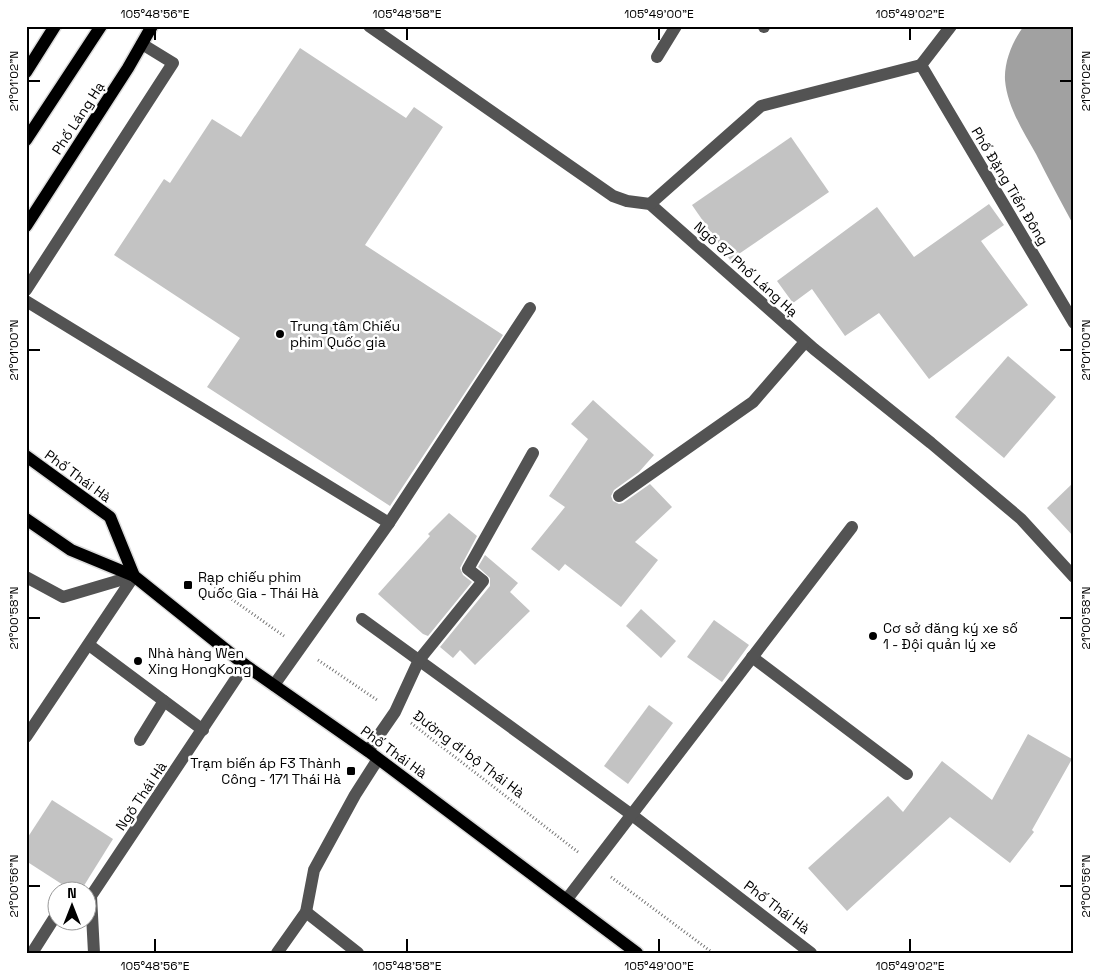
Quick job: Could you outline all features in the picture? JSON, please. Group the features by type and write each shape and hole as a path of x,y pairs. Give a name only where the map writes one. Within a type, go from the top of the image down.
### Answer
{"main road":[{"path":"26,72 55,26"},
{"path":"26,140 101,26"},
{"name":"Phố Láng Hạ","path":"26,226 152,26"},
{"name":"Phố Thái Hà","path":"26,456 110,517 134,576"},
{"name":"Phố Thái Hà","path":"26,519 71,550 134,576 245,665 373,755 637,953"}],"street":[{"path":"368,26 613,196 628,201 650,204 761,106 921,65 951,26"},
{"path":"657,57 676,26"},
{"path":"26,290 172,63 142,44"},
{"name":"Phố Đặng Tiến Đông","path":"921,65 1074,323"},
{"name":"Ngõ 87 Phố Láng Hạ","path":"650,204 805,342 1021,519 1074,577"},
{"path":"26,301 389,523"},
{"path":"274,685 389,523 530,308"},
{"path":"619,496 753,402 805,342"},
{"path":"277,953 306,912 314,870 355,795 419,660 483,581 468,569 533,453"},
{"path":"567,899 852,527"},
{"path":"26,577 63,597 134,576"},
{"path":"26,737 134,576"},
{"name":"Phố Thái Hà","path":"362,619 632,815 811,953"},
{"path":"89,645 203,730"},
{"path":"752,657 908,774"},
{"name":"Ngõ Thái Hà","path":"98,885 245,665"},
{"path":"140,740 164,701"},
{"path":"306,912 358,953"},
{"path":"32,953 48,928"},
{"name":"Ngõ Thái Hà","path":"92,932 94,953"}],"path":[{"name":"Đường đi bộ Thái Hà","path":"206,582 396,712 713,953"}],"shaded area":[{"path":"1024,26 1074,26 1074,226 1016,118 1006,90 1005,73 1008,58 1016,38"}],"building":[{"path":"300,48 406,118 414,107 443,127 365,245 503,335 390,506 207,387 240,338 114,255 164,179 170,183 212,119 241,137"},
{"path":"791,137 829,192 730,260 692,205"},
{"path":"989,204 1004,225 981,241 1028,305 929,379 879,313 845,336 812,289 793,303 777,281 877,207 914,257"},
{"path":"1008,356 1056,397 1004,458 955,417"},
{"path":"593,400 654,455 639,472 614,490 611,496 613,501 619,504 623,503 650,484 672,507 635,542 658,560 621,607 565,564 559,571 531,549 565,507 549,496 588,439 571,424"},
{"path":"1074,482 1074,537 1047,508"},
{"path":"449,513 477,536 460,568 463,575 472,582 428,636 423,634 378,594 430,536 428,534"},
{"path":"485,555 518,583 510,592 530,611 475,665 460,650 453,658 440,647 490,586 490,578 478,567"},
{"path":"641,609 676,641 661,658 626,626"},
{"path":"714,620 749,645 722,682 687,657"},
{"path":"649,705 673,723 628,784 604,766"},
{"path":"1028,734 1072,759 1032,830 1034,832 1010,863 950,817 847,911 808,868 888,796 903,812 942,761 992,800"},
{"path":"52,800 113,839 86,882 59,882 26,861 26,840"}],"place":[{"name":"Trung tâm Chiếu phim Quốc gia","path":"280,334"},
{"name":"Rạp chiếu phim Quốc Gia - Thái Hà","path":"188,585"},
{"name":"Cơ sở đăng ký xe số 1 - Đội quản lý xe","path":"873,636"},
{"name":"Nhà hàng Wen Xing HongKong","path":"138,661"},
{"name":"Trạm biến áp F3 Thành Công - 171 Thái Hà","path":"351,771"}]}
